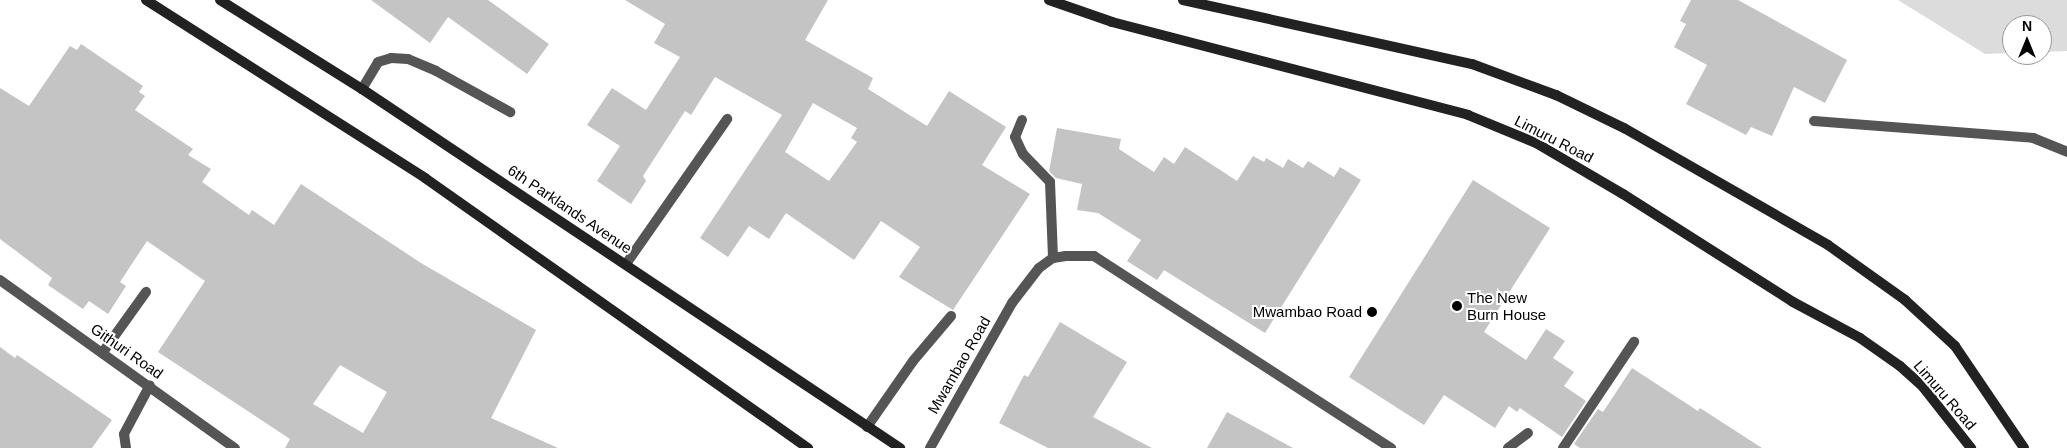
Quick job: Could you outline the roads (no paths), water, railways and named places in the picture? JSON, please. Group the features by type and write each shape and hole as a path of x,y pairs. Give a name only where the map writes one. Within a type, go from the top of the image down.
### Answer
{"main road":[{"path":"146,0 425,178 808,448"},
{"name":"6th Parklands Avenue","path":"220,0 362,90 900,448"},
{"name":"Limuru Road","path":"1049,0 1141,30 1468,115 1536,143 1623,194 1793,302 1860,338 1900,366 1923,387 1971,448"},
{"path":"1183,0 1472,64 1556,95 1624,128 1828,245 1905,300 1955,346 2024,448"}],"street":[{"path":"362,90 378,62 391,58 408,59 436,71 510,112"},
{"path":"626,264 727,119"},
{"path":"1022,120 1015,137 1023,154 1050,182 1053,258 1094,256 1391,448"},
{"path":"1814,122 2033,138 2067,152"},
{"name":"Mwambao Road","path":"930,448 1012,303 1039,268 1053,258"},
{"name":"Githuri Road","path":"0,280 150,385 235,448"},
{"path":"103,352 146,292"},
{"path":"867,427 913,361 951,316"},
{"path":"1564,448 1634,342"},
{"path":"126,448 124,434 150,385"},
{"path":"1508,448 1528,433"}],"place":[{"name":"The New Burn House","path":"1457,306"},
{"name":"Mwambao Road","path":"1372,312"}]}
